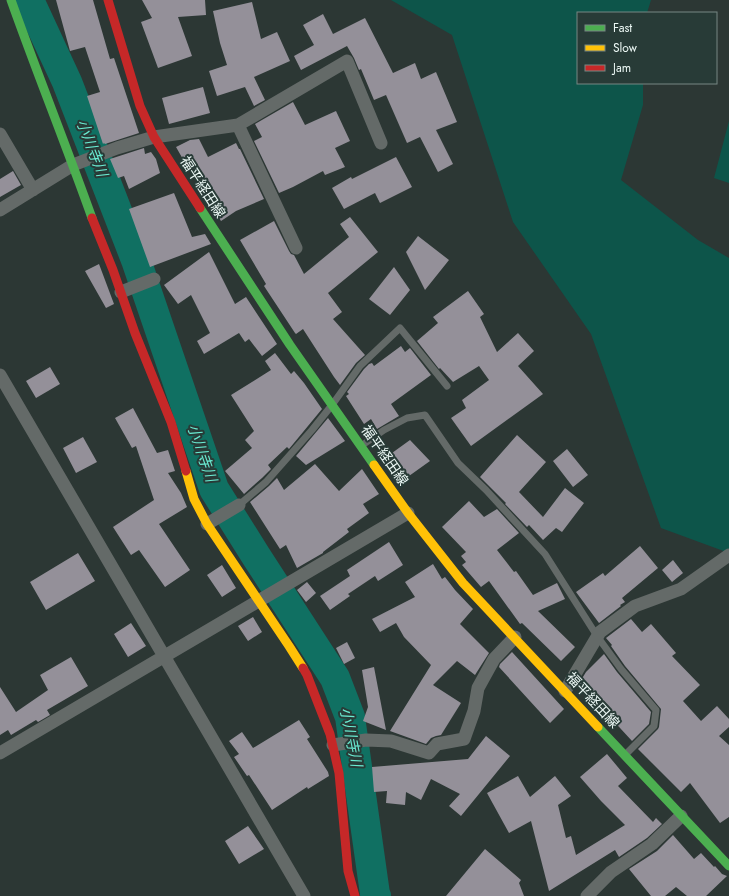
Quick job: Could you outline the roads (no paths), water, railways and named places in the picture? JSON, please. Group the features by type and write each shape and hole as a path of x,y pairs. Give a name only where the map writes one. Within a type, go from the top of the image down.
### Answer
{"main road":[{"path":"11,0 93,222 113,270 135,333 171,422 194,499 207,524 263,598 289,646 307,675 330,734 340,773 348,871 356,896"},
{"name":"福平経田線","path":"108,0 140,106 154,137 290,345 408,513 463,583 729,866"}],"street":[{"path":"0,210 73,166 117,148 154,137 238,124 347,61 381,143"},
{"path":"238,124 296,248"},
{"path":"0,134 33,190"},
{"path":"121,292 154,279"},
{"path":"0,376 304,896"},
{"path":"207,524 239,505"},
{"path":"0,754 408,513"},
{"path":"565,690 600,632 635,606 681,589 729,555"},
{"path":"333,745 366,740 391,741 429,753 437,744 464,739 474,712 478,688 494,659 515,638"},
{"path":"587,896 611,872 652,844 681,816"}],"lane":[{"path":"239,505 266,482 312,430 360,366 400,328 447,386"},
{"path":"361,446 384,430 407,418 425,415 458,463 486,490 545,554 597,636 621,669 656,710 654,726 624,755"}],"waterway":[{"name":"小川寺川","path":"29,0 67,82 136,260 214,489 335,678 350,717 376,896"}]}
